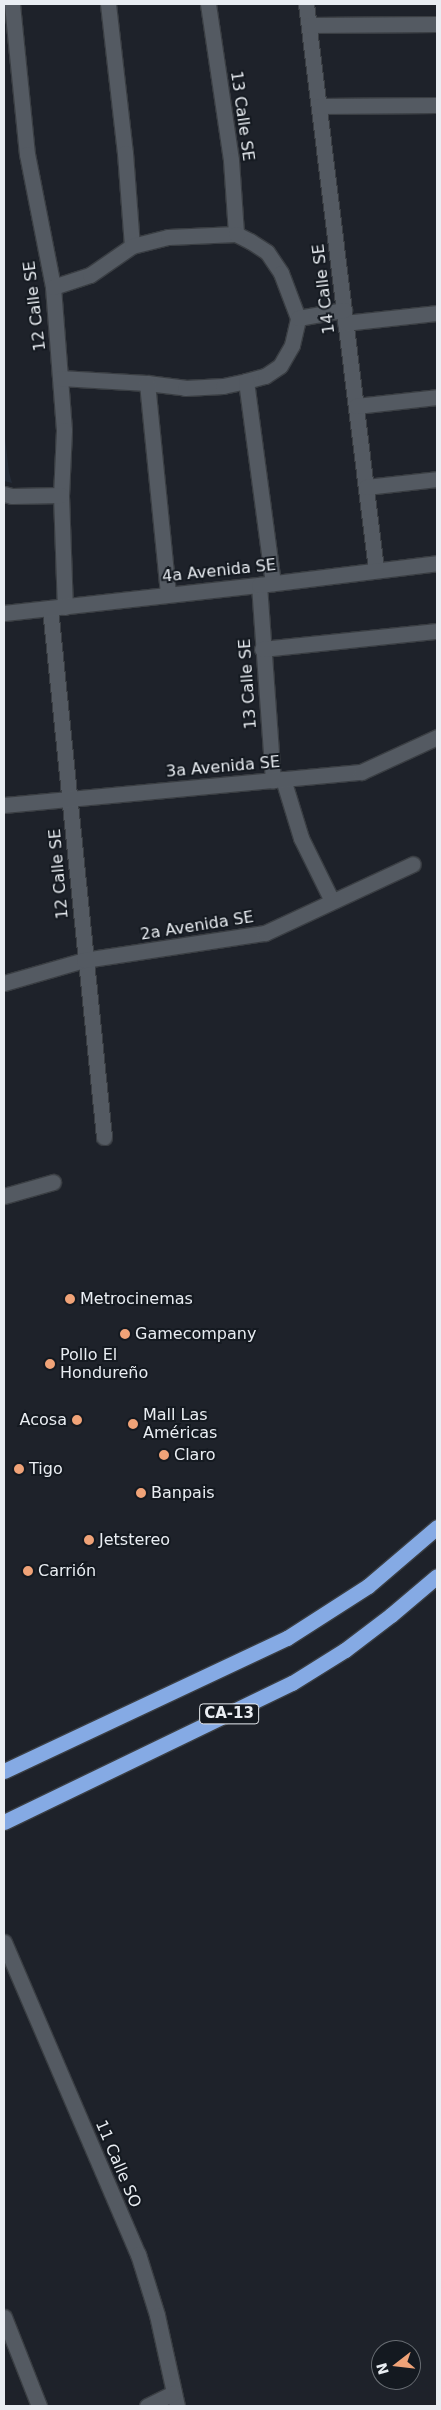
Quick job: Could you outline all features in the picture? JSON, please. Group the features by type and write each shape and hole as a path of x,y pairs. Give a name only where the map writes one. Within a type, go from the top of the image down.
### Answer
{"highway":[{"name":"CA-13","path":"4,1771 287,1638 368,1586 437,1526"},
{"name":"CA-13","path":"4,1822 292,1683 345,1650 391,1615 437,1576"}],"street":[{"name":"12 Calle SE","path":"12,4 26,154 53,287 64,430 57,607 70,798 84,960 104,1137"},
{"path":"108,4 125,153 132,246"},
{"name":"13 Calle SE","path":"208,4 230,160 236,234"},
{"name":"14 Calle SE","path":"306,4 376,569"},
{"path":"309,25 437,24"},
{"path":"319,106 437,105"},
{"path":"53,287 90,275 132,246 168,237 236,234 267,252 281,273 298,318 292,345 280,366 265,376 246,381 223,386 185,388 147,383 60,378"},
{"path":"298,318 437,313"},
{"name":"13 Calle SE","path":"246,381 266,584 262,649 278,780 301,838 332,901"},
{"path":"147,383 168,594"},
{"path":"356,406 437,397"},
{"path":"366,487 437,479"},
{"path":"4,494 12,496 60,495"},
{"name":"4a Avenida SE","path":"4,613 437,563"},
{"path":"262,649 437,631"},
{"name":"3a Avenida SE","path":"4,805 361,772 437,737"},
{"name":"2a Avenida SE","path":"4,983 84,960 265,933 413,864"},
{"path":"4,1196 53,1182"},
{"name":"11 Calle SO","path":"4,1942 138,2254 157,2315 176,2400"},
{"path":"4,2316 39,2406"},
{"path":"147,2406 176,2400"}],"shaded area":[{"path":"4,429 9,472 12,483 4,481"}],"place":[{"name":"Metrocinemas","path":"70,1299"},
{"name":"Gamecompany","path":"125,1334"},
{"name":"Pollo El Hondureño","path":"50,1364"},
{"name":"Acosa","path":"77,1420"},
{"name":"Mall Las Américas","path":"133,1424"},
{"name":"Claro","path":"164,1455"},
{"name":"Tigo","path":"19,1469"},
{"name":"Banpais","path":"141,1493"},
{"name":"Jetstereo","path":"89,1540"},
{"name":"Carrión","path":"28,1571"}]}
